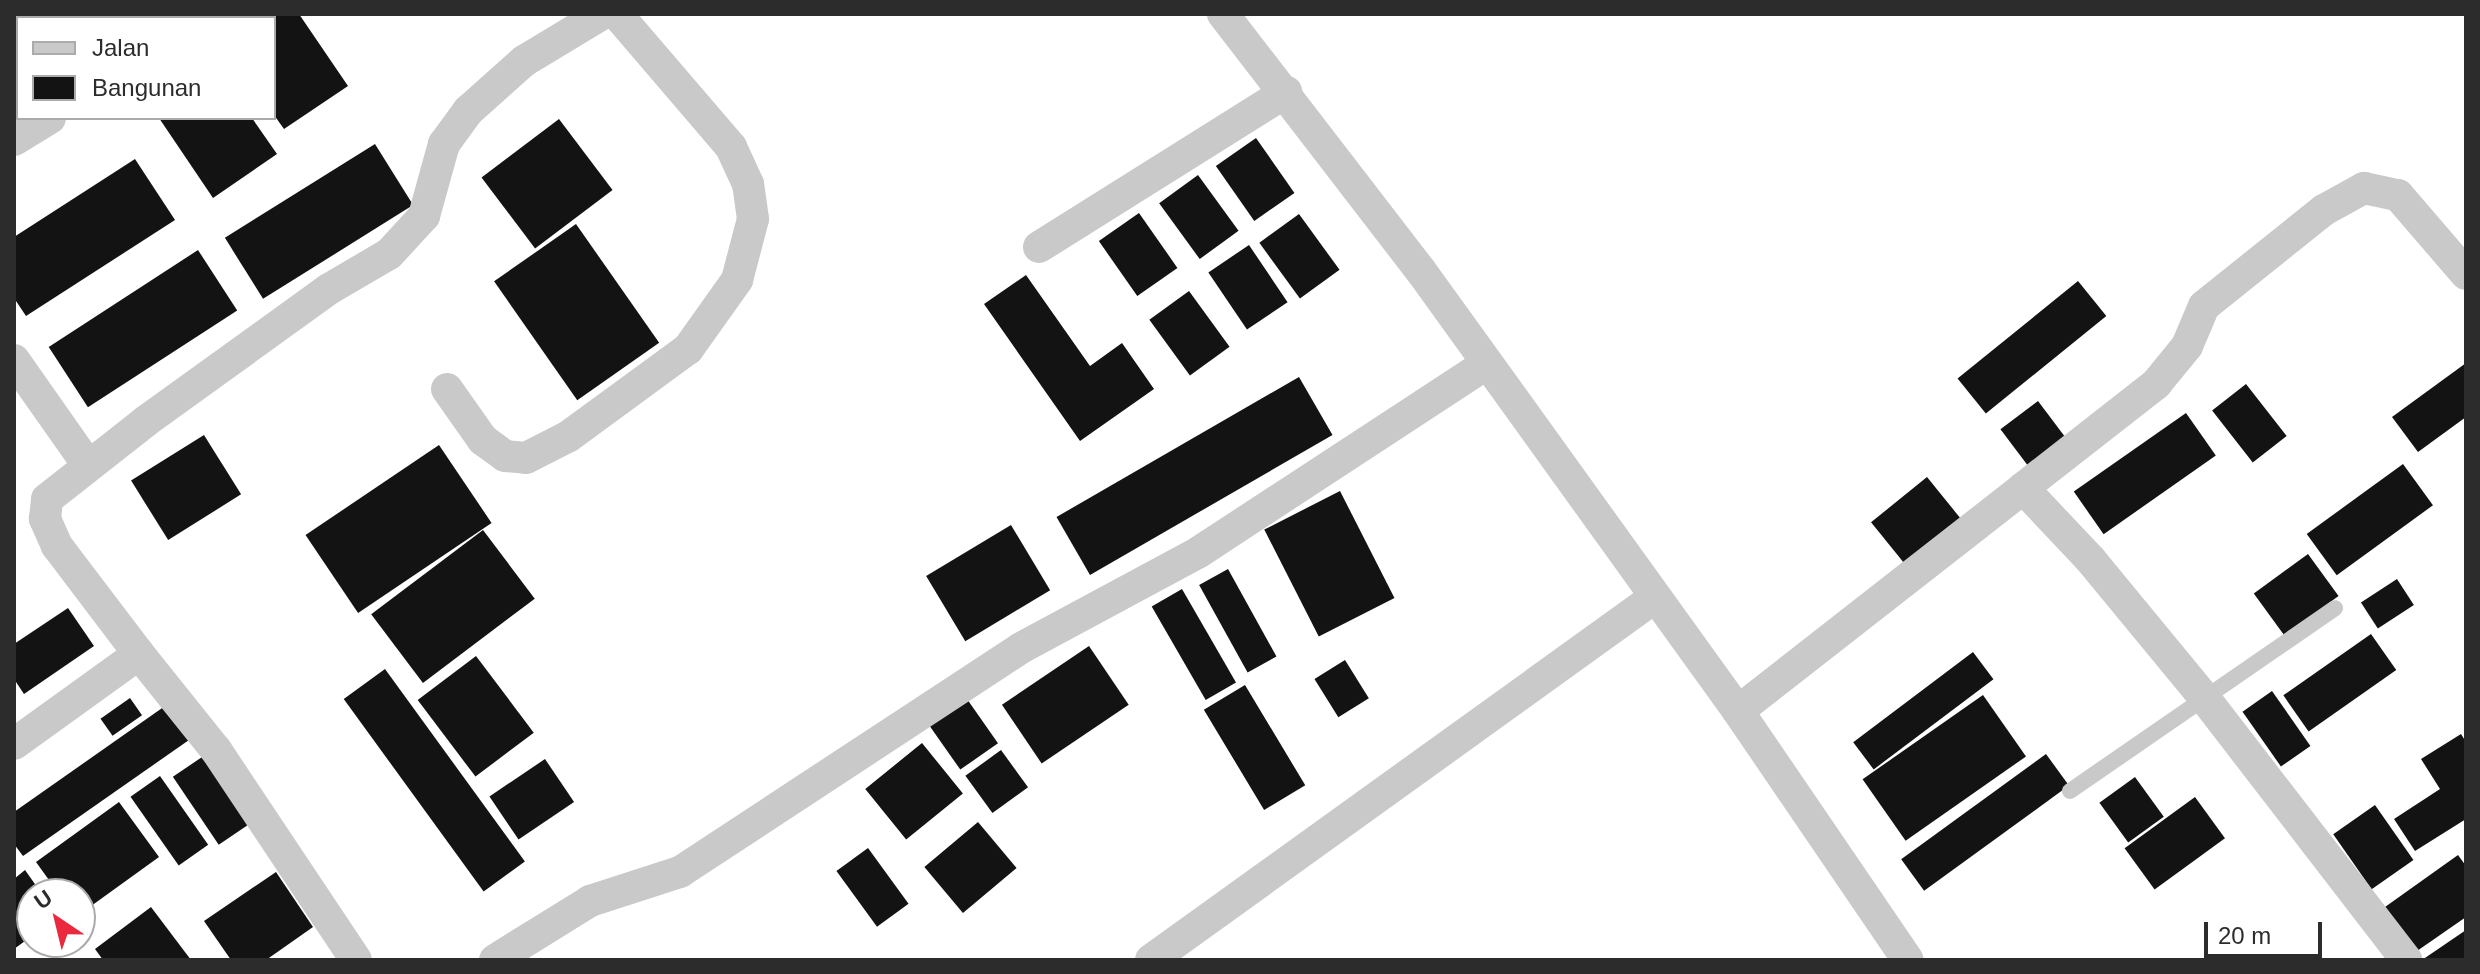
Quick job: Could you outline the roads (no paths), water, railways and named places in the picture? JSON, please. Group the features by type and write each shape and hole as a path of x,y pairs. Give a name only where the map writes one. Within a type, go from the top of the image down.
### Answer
{"street":[{"path":"356,960 216,750 57,546 45,519 47,499 87,464 329,289 389,254 424,216 444,144 468,111 524,61 602,14"},
{"path":"447,389 483,440 505,456 526,458 569,436 688,349 737,280 753,219 742,172 731,147 617,14"},
{"path":"1223,14 1286,92 1738,711 1908,960"},
{"path":"1039,247 1286,92"},
{"path":"14,140 47,120"},
{"path":"1738,711 2156,384 2187,346 2204,306 2324,210 2364,188 2398,195 2466,274"},
{"path":"495,960 590,901 680,872 1021,648 1199,552 1485,365"},
{"path":"17,372 87,464"},
{"path":"2023,488 2090,559 2203,696 2406,960"},
{"path":"1151,960 1654,598"},
{"path":"14,744 139,654"}],"lane":[{"path":"2070,791 2203,696 2335,608"}]}
